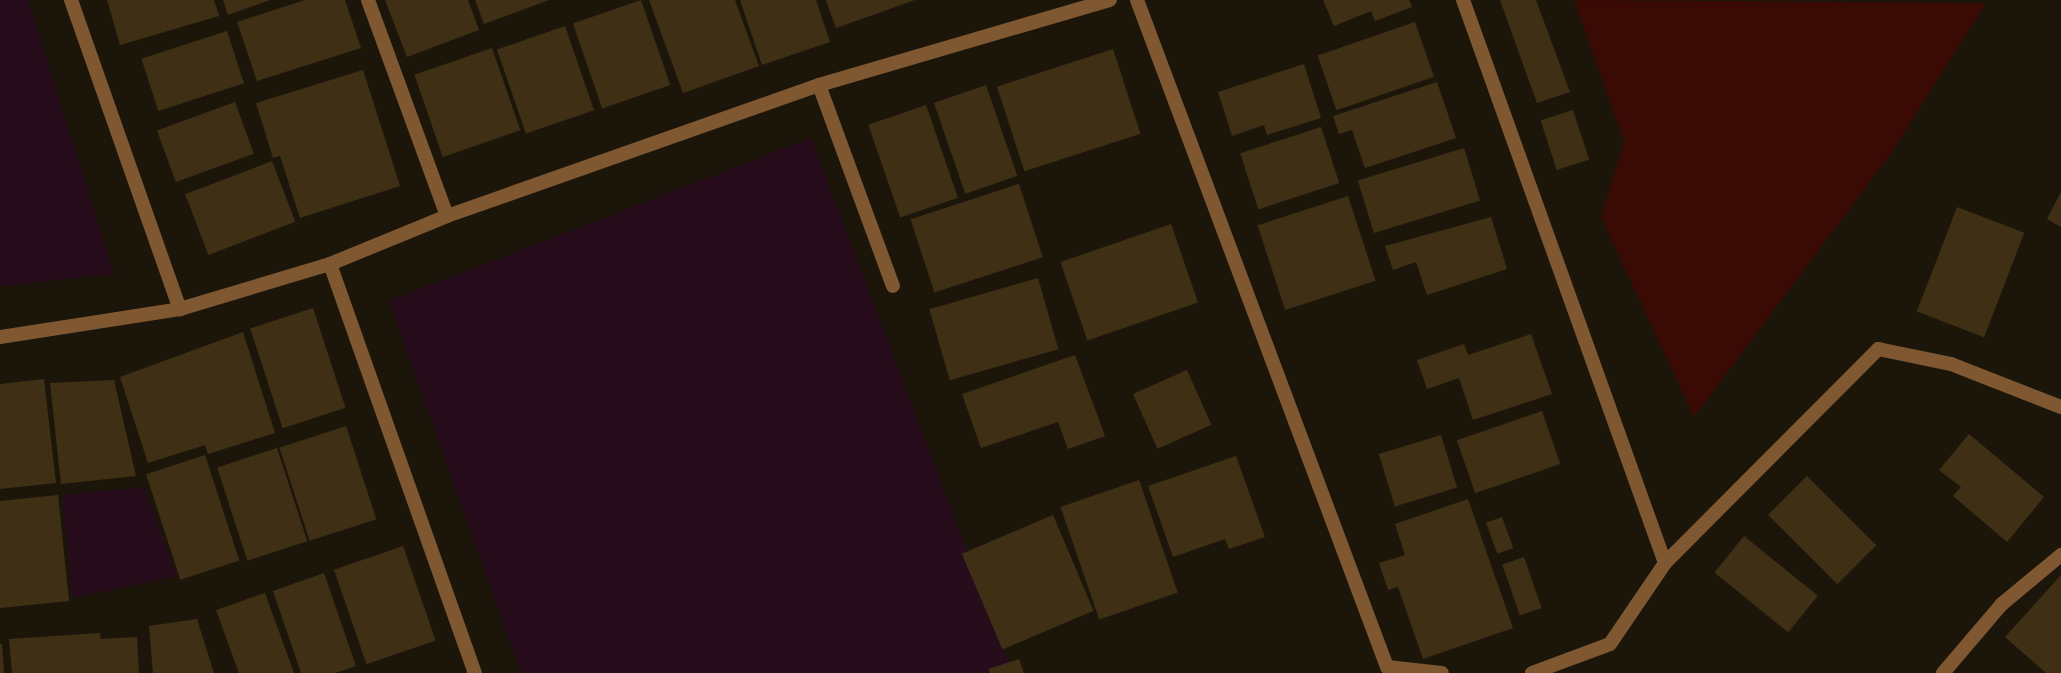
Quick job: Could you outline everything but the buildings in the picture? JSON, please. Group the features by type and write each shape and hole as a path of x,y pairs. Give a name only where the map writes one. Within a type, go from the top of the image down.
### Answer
{"street":[{"path":"71,0 180,309"},
{"path":"368,0 447,216"},
{"path":"0,337 180,309 330,264 447,216 819,85 1110,0"},
{"path":"1137,0 1386,670 1442,673"},
{"path":"1463,0 1665,563"},
{"path":"819,85 893,286"},
{"path":"330,264 475,673"},
{"path":"1532,673 1610,644 1665,563 1878,349 1951,364 2061,407"},
{"path":"1943,673 2002,604 2061,555"}],"shaded area":[{"path":"0,0 28,0 114,274 0,286"},
{"path":"1574,0 1986,3 1890,155 1694,417 1601,217 1624,141"},
{"path":"811,138 1013,673 521,673 389,301"},
{"path":"144,487 177,576 73,598 62,495"}]}
